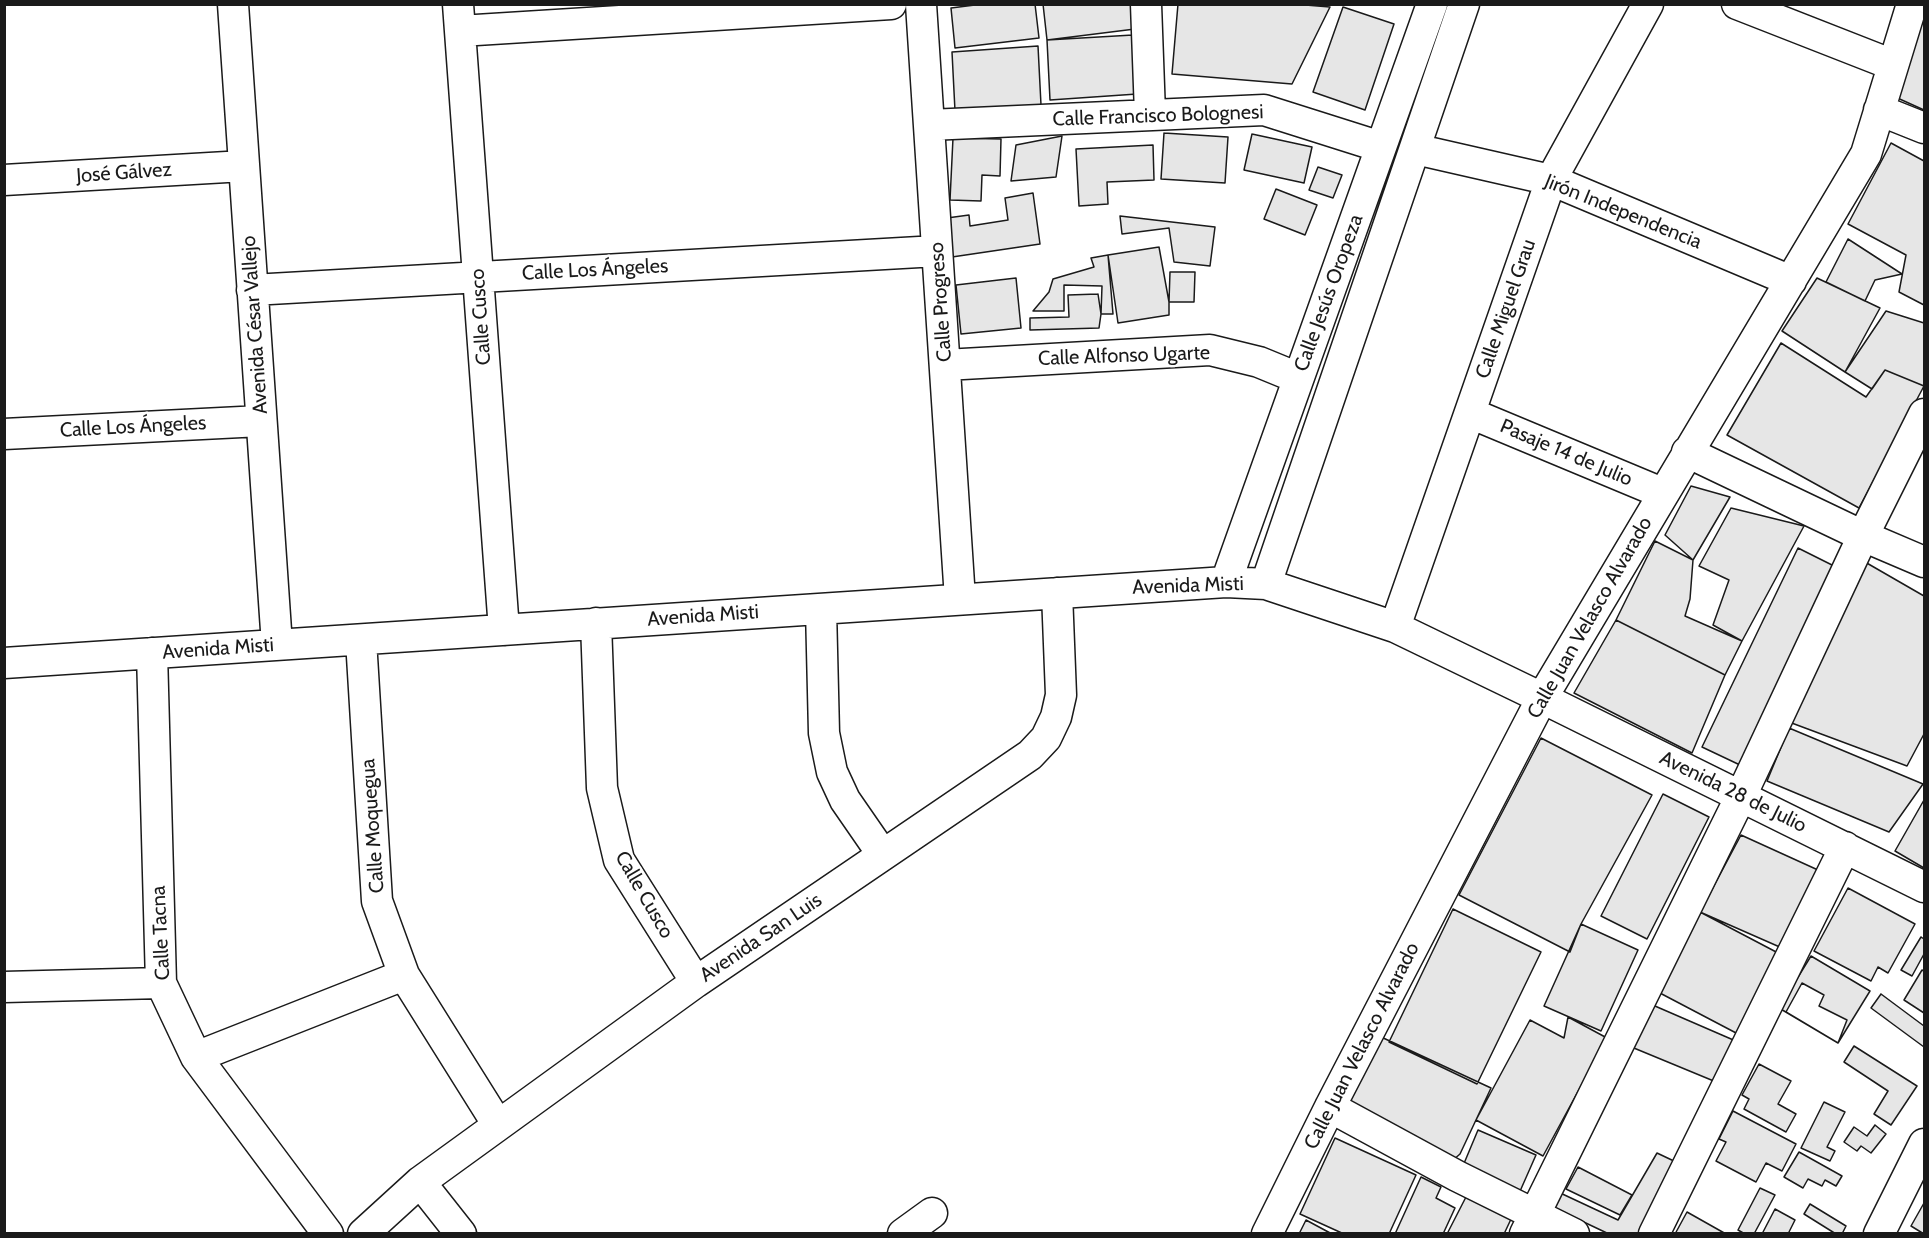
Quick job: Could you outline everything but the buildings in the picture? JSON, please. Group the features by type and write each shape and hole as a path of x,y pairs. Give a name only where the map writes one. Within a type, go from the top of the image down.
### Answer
{"street":[{"name":"Avenida César Vallejo","path":"233,4 277,645"},
{"path":"459,18 891,4"},
{"name":"Calle Progreso","path":"921,4 960,599"},
{"path":"1146,4 1150,114"},
{"name":"Calle Jesús Oropeza","path":"1226,582 1432,4"},
{"name":"Calle Jesús Oropeza","path":"1266,584 1464,4"},
{"name":"Calle Miguel Grau","path":"1395,627 1551,180 1648,4"},
{"path":"1737,4 1893,65"},
{"name":"Calle Juan Velasco Alvarado","path":"1267,1233 1542,698 1662,493 1866,154 1912,4"},
{"name":"Calle Cusco","path":"459,18 504,630"},
{"name":"Calle Francisco Bolognesi","path":"929,125 1264,110 1381,147"},
{"path":"1879,110 1924,128"},
{"name":"Jirón Independencia","path":"1415,149 1551,180 1791,281"},
{"name":"José Gálvez","path":"4,180 244,166"},
{"name":"Calle Los Ángeles","path":"252,290 937,251"},
{"name":"Calle Alfonso Ugarte","path":"945,365 1209,350 1259,362 1299,378"},
{"name":"Pasaje 14 de Julio","path":"1470,413 1662,493"},
{"path":"1531,1224 1741,796 1863,536 1924,414"},
{"name":"Calle Los Ángeles","path":"4,434 261,421"},
{"path":"1688,452 1863,536 1924,562"},
{"name":"Avenida Misti","path":"4,663 1226,582 1266,584 1395,627 1542,698"},
{"name":"Avenida San Luis","path":"363,1233 420,1182 696,982 1030,755 1046,738 1056,717 1061,695 1057,593"},
{"path":"821,609 824,734 832,772 844,800 883,855"},
{"name":"Calle Cusco","path":"596,623 602,788 619,860 696,982"},
{"name":"Calle Moquegua","path":"361,640 377,901 404,975 498,1125"},
{"name":"Calle Tacna","path":"152,653 161,982 196,1057 328,1233"},
{"name":"Avenida 28 de Julio","path":"1542,698 1924,887"},
{"path":"1654,1233 1845,847"},
{"path":"196,1057 404,975"},
{"path":"4,987 161,982"},
{"path":"1330,1107 1457,1176 1531,1224 1574,1233"},
{"path":"1879,1233 1924,1147"},
{"path":"420,1182 461,1233"},
{"path":"903,1233 932,1213"}]}
